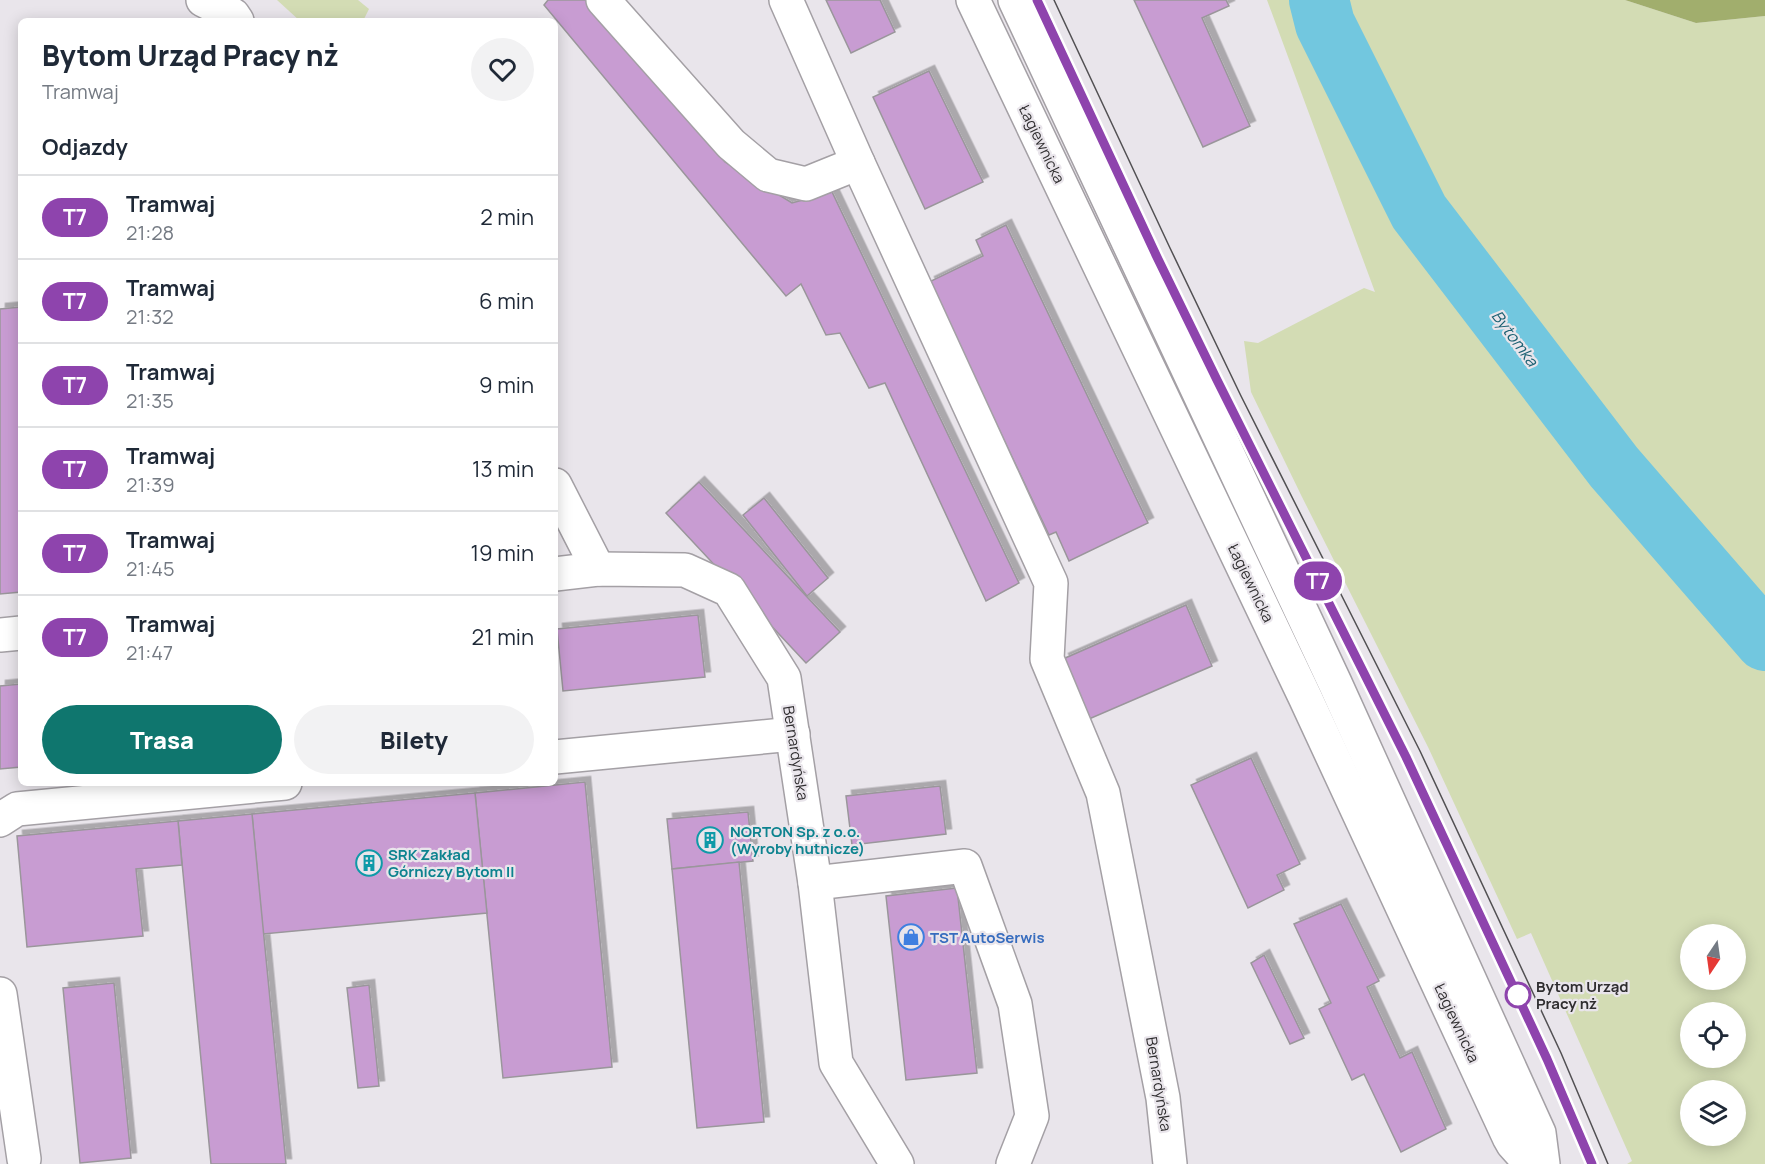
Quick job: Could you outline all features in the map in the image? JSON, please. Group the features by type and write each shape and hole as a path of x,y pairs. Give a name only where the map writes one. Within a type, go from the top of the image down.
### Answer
{"main road":[{"path":"203,0 235,18"},
{"path":"603,0 731,144 768,175 806,184 858,164"},
{"name":"Bernardyńska","path":"786,0 858,164 1051,583 1047,659 1103,793 1163,1098 1170,1164"},
{"name":"Łagiewnicka","path":"973,0 1310,708 1509,1137 1531,1164"},
{"name":"Łagiewnicka","path":"1015,0 1345,705 1539,1133 1543,1164"},
{"path":"558,492 598,569"},
{"name":"Bernardyńska","path":"558,574 598,569 685,570 729,590 784,678 815,883 836,1063 897,1164"},
{"path":"0,635 18,633"},
{"path":"558,757 793,734"},
{"path":"0,820 17,809 254,786"},
{"path":"815,883 965,866 1015,1004 1032,1116 1013,1164"},
{"path":"0,994 24,1160"}],"green space":[{"path":"277,0 358,0 369,9 364,18 297,18"},
{"path":"1267,0 1625,0 1696,23 1765,16 1765,1164 1627,1164 1632,1161 1531,933 1517,939 1428,747 1251,392 1244,341 1258,343 1364,288 1375,292"},
{"path":"1625,0 1765,0 1765,16 1696,23"}],"building":[{"path":"548,0 587,0 725,162 792,203 832,192 1019,583 986,601 885,383 869,388 840,333 826,335 801,284 786,296 558,22 558,18 555,18 544,5"},
{"path":"826,0 880,0 895,32 851,53"},
{"path":"1134,0 1226,0 1229,6 1202,18 1250,126 1203,147"},
{"path":"929,71 983,182 925,209 873,97"},
{"path":"1006,225 1148,523 1069,561 1056,532 1049,535 929,282 983,256 976,240"},
{"path":"18,307 18,592 0,594 0,309"},
{"path":"699,482 840,632 806,663 666,513"},
{"path":"764,498 828,578 807,596 743,515"},
{"path":"1186,605 1212,666 1089,719 1063,659"},
{"path":"698,615 705,677 563,691 558,629"},
{"path":"18,684 18,767 0,769 0,686"},
{"path":"1251,758 1300,864 1277,875 1284,890 1248,908 1191,785"},
{"path":"585,782 612,1067 503,1078 475,793"},
{"path":"940,786 946,834 852,845 846,796"},
{"name":"SRK Zakład Górniczy Bytom II","path":"475,793 487,913 263,934 252,814"},
{"name":"NORTON Sp. z o.o. (Wyroby hutnicze)","path":"748,812 753,861 672,869 667,819"},
{"path":"252,814 286,1164 211,1164 178,821"},
{"path":"178,821 182,865 136,869 143,936 27,947 17,836"},
{"path":"739,862 764,1122 697,1128 672,869"},
{"path":"957,888 977,1073 906,1080 886,896"},
{"path":"1341,904 1379,981 1367,987 1400,1058 1412,1052 1446,1129 1401,1152 1364,1074 1352,1080 1319,1009 1331,1003 1294,924"},
{"path":"1264,955 1304,1038 1290,1044 1251,963"},
{"path":"114,983 131,1158 80,1163 63,988"},
{"path":"369,985 379,1086 358,1088 347,988"}],"waterway":[{"name":"Bytomka","path":"1319,0 1325,24 1419,212 1614,467 1765,641"}],"tram line":[{"path":"1037,0 1227,401 1406,757 1547,1059 1592,1164"},
{"name":"T7","path":"1037,0 1156,255 1406,757 1547,1059 1592,1164"},
{"path":"1054,0 1241,396 1420,751 1561,1053 1608,1164"}],"place":[{"name":"NORTON Sp. z o.o. (Wyroby hutnicze)","path":"710,840"},
{"name":"SRK Zakład Górniczy Bytom II","path":"369,863"},
{"name":"TST AutoSerwis","path":"911,937"},
{"name":"Bytom Urząd Pracy nż","path":"1518,995"}]}
